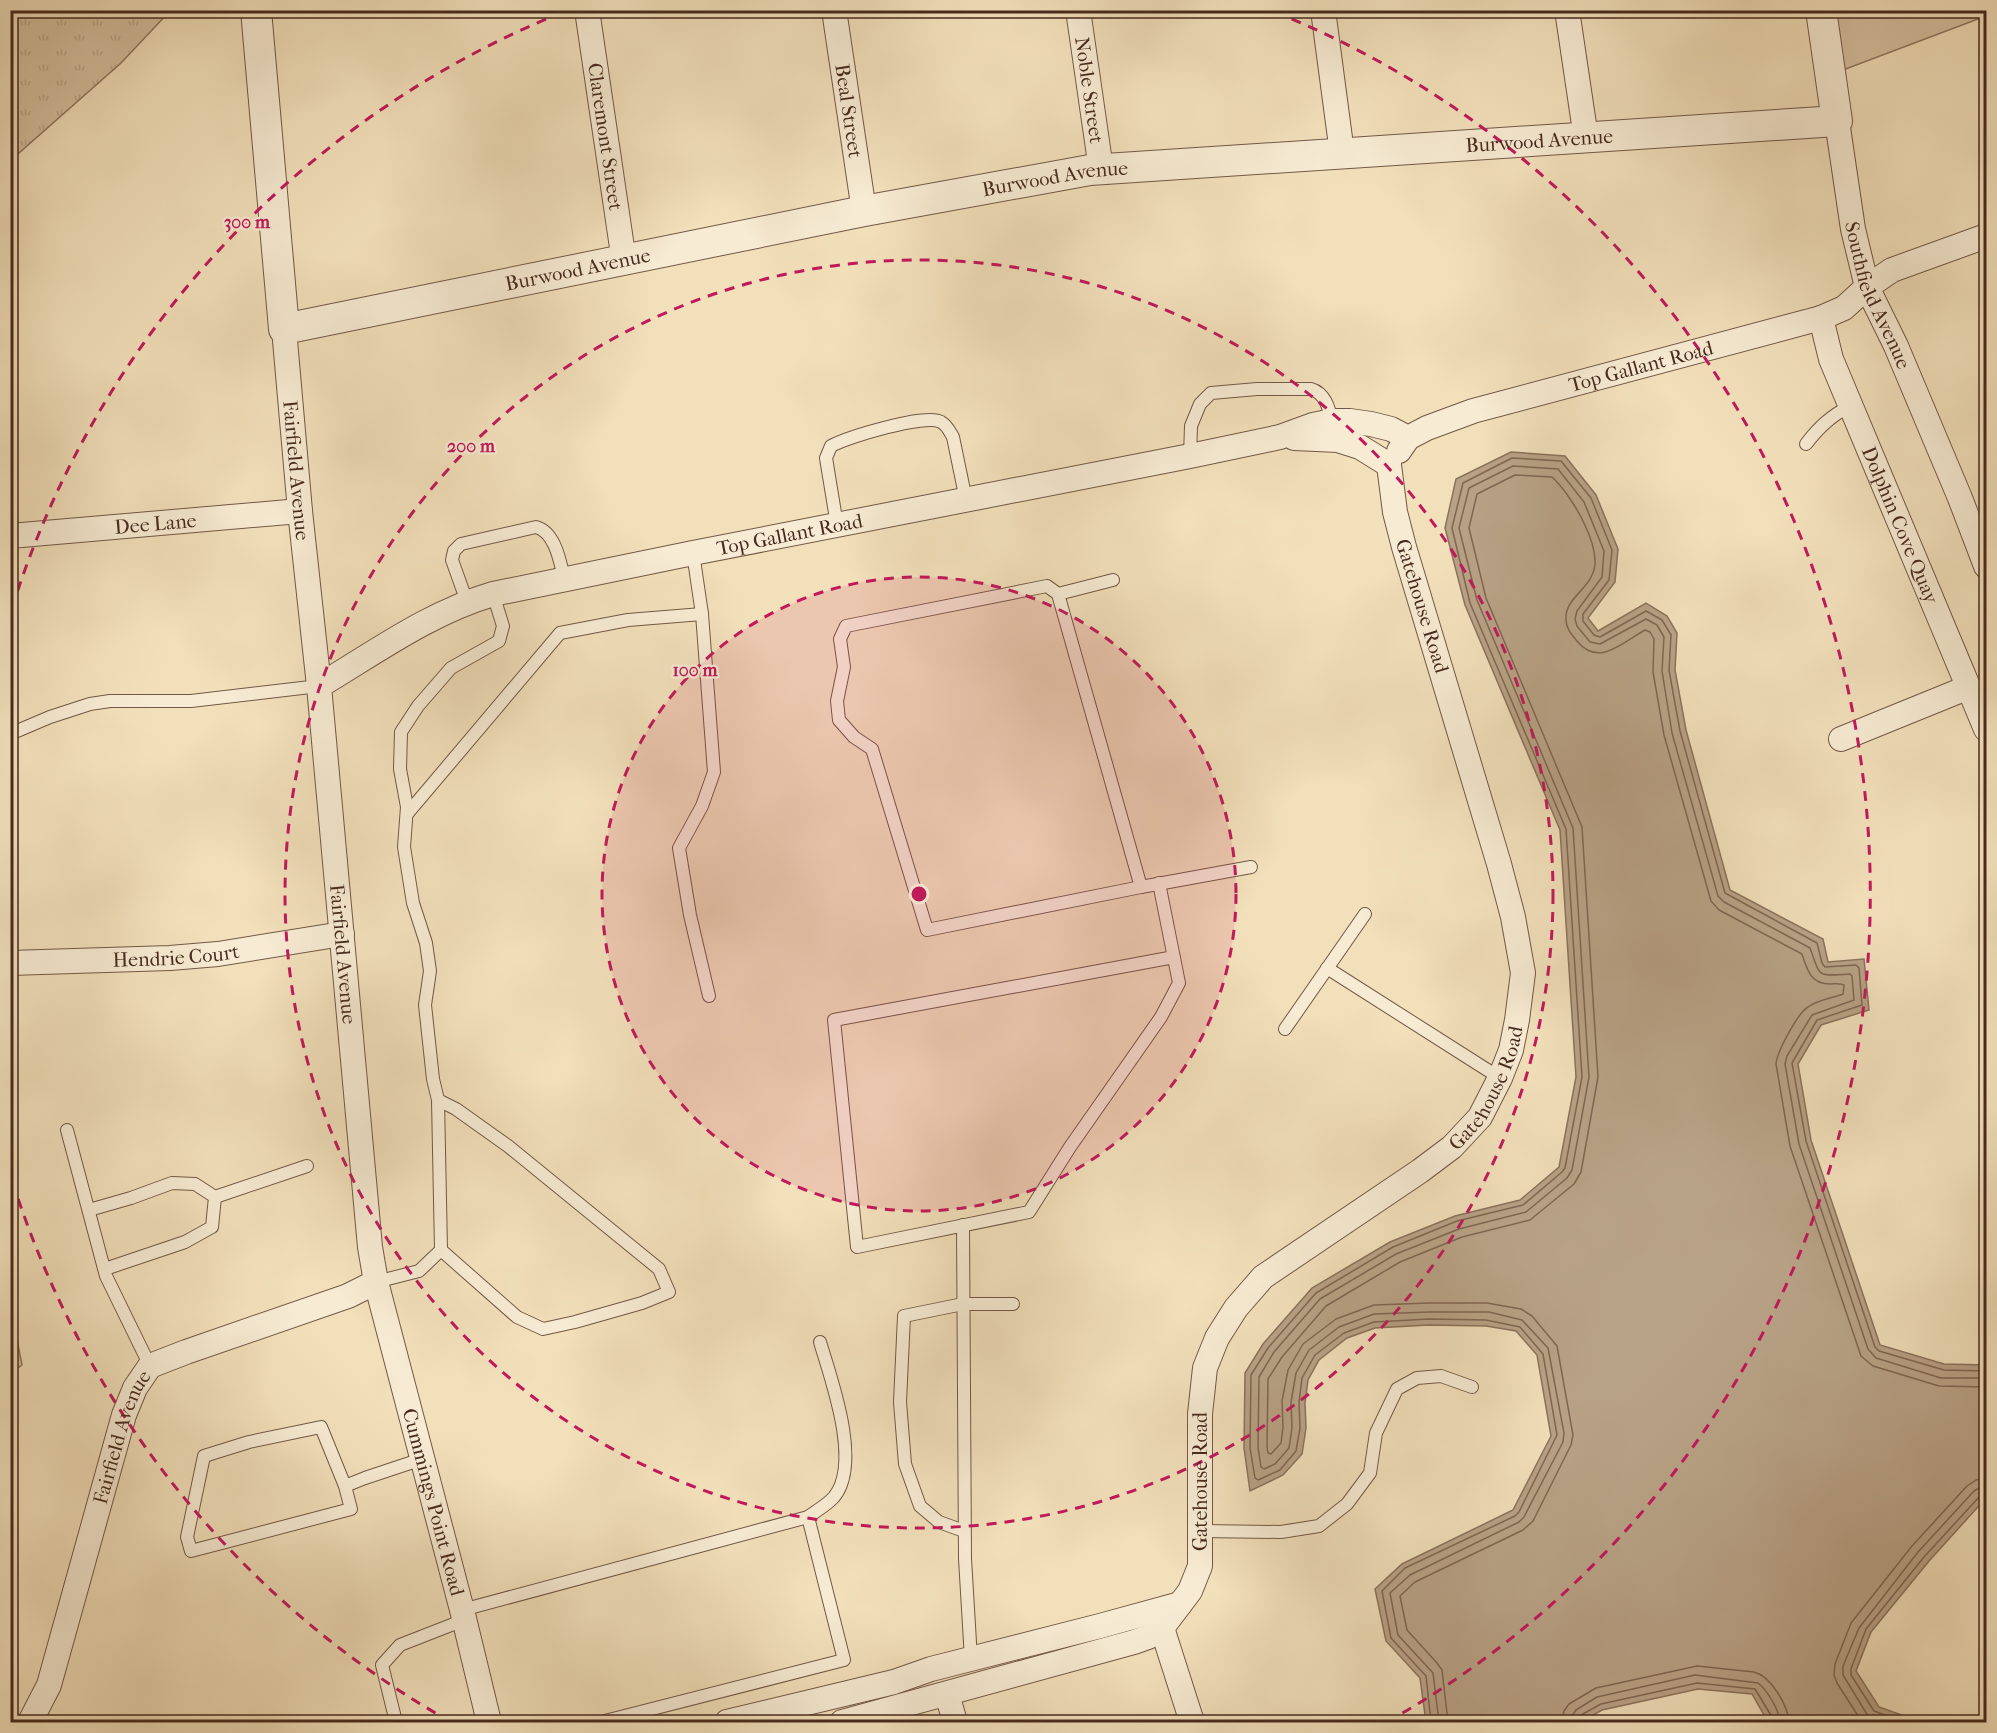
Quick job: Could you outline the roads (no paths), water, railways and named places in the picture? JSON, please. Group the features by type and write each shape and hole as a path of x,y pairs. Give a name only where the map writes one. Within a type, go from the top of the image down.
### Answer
{"street":[{"name":"Fairfield Avenue","path":"30,1722 49,1685 124,1415 135,1388 150,1366 348,1296 375,1282 319,686 300,511 256,10"},
{"name":"Claremont Street","path":"587,10 624,261"},
{"name":"Beal Street","path":"834,10 864,211"},
{"name":"Noble Street","path":"1078,10 1101,169"},
{"path":"1323,10 1342,153"},
{"path":"1567,10 1586,138"},
{"name":"Southfield Avenue","path":"1821,10 1852,229 1867,287 1905,368 1986,566"},
{"name":"Burwood Avenue","path":"285,330 864,211 1016,182 1101,169 1837,121"},
{"name":"Top Gallant Road","path":"319,686 418,625 467,602 493,594 564,578 1190,456 1280,437 1332,421 1371,424 1391,429 1407,438 1426,428 1473,411 1821,318 1844,308 1867,287 1892,270 1986,236"},
{"name":"Dolphin Cove Quay","path":"1821,318 1831,359 1986,729"},
{"name":"Top Gallant Road","path":"1280,437 1338,440 1360,447 1389,465"},
{"path":"1389,465 1407,438"},
{"name":"Gatehouse Road","path":"842,1722 1134,1642 1162,1628 1190,1591 1200,1566 1202,1531 1199,1475 1200,1414 1205,1368 1217,1338 1236,1308 1263,1277 1452,1147 1480,1118 1500,1077 1511,1050 1517,1020 1523,973 1520,948 1499,864 1404,547 1395,512 1389,465"},
{"name":"Dee Lane","path":"10,536 300,511"},
{"path":"1841,739 1969,687"},
{"name":"Hendrie Court","path":"10,963 170,958 218,954 342,934"},
{"name":"Cummings Point Road","path":"375,1282 489,1722"},
{"path":"727,1722 894,1682 971,1659 1180,1604"},
{"path":"1162,1628 1185,1721"},
{"path":"947,1694 955,1722"}],"lane":[{"path":"1190,456 1191,426 1200,404 1211,393 1257,389 1311,389 1319,391 1324,398 1332,421"},
{"path":"1806,444 1818,428 1833,415 1850,406"},
{"path":"837,525 826,458 831,446 920,419 941,422 948,428 953,437 966,500"},
{"path":"467,602 452,560 454,551 461,544 490,536 541,528 554,546 564,578"},
{"path":"693,553 702,614 714,772 702,806 679,848 690,915 710,996"},
{"path":"1058,594 1113,580"},
{"path":"1141,887 1058,594 1047,586 846,626 840,639 843,667 837,702 839,720 854,737 873,749 927,930 1251,867"},
{"path":"438,1100 456,1108 508,1146 659,1269 669,1292 642,1304 543,1329 517,1317 441,1250 438,1100 433,1079 424,1005 430,971 426,943 413,903 404,847 407,814 399,769 401,732 418,706 451,668 499,641 504,626 493,594"},
{"path":"407,814 560,633 628,620 702,614"},
{"path":"10,734 50,717 90,704 110,701 190,701 319,686"},
{"path":"1159,884 1174,957 1179,982 1161,1017 1070,1147 1029,1212 857,1247 834,1020 1174,957"},
{"path":"1285,1029 1365,914"},
{"path":"1327,968 1500,1077"},
{"path":"67,1130 105,1269 150,1366"},
{"path":"215,1197 307,1166"},
{"path":"89,1210 172,1183 195,1184 215,1197"},
{"path":"105,1269 185,1242 212,1227 215,1197"},
{"path":"963,1226 964,1531 971,1659"},
{"path":"375,1282 419,1271 441,1250"},
{"path":"964,1531 939,1522 920,1506 905,1464 900,1402 904,1316 963,1304 1013,1304"},
{"path":"396,1722 382,1665 400,1645 463,1615 808,1517 835,1496 842,1481 845,1454 844,1430 819,1342"},
{"path":"1202,1531 1281,1532 1319,1526 1347,1504 1370,1473 1376,1433 1397,1389 1417,1378 1441,1376 1472,1387"},
{"path":"321,1427 345,1486 351,1509 191,1551 187,1537 204,1456 249,1442 321,1427"},
{"path":"345,1486 422,1459"},
{"path":"602,1722 844,1660 808,1517"}],"water":[{"path":"1511,452 1565,456 1596,495 1618,549 1615,582 1588,618 1598,631 1646,603 1667,616 1677,633 1675,670 1686,730 1730,890 1823,939 1828,962 1864,959 1869,1010 1821,1025 1798,1064 1811,1140 1880,1345 1944,1364 1986,1365 1986,1498 1929,1561 1871,1632 1856,1671 1879,1707 1921,1722 1768,1722 1752,1694 1698,1689 1602,1710 1581,1722 1426,1722 1420,1678 1386,1641 1375,1589 1402,1564 1513,1510 1551,1436 1537,1355 1516,1331 1486,1326 1429,1325 1375,1328 1347,1338 1319,1360 1308,1380 1305,1403 1306,1428 1302,1454 1283,1475 1250,1491 1244,1448 1245,1373 1263,1344 1312,1288 1390,1242 1455,1216 1520,1200 1559,1167 1576,1077 1560,830 1465,605 1445,528 1456,479"}]}
